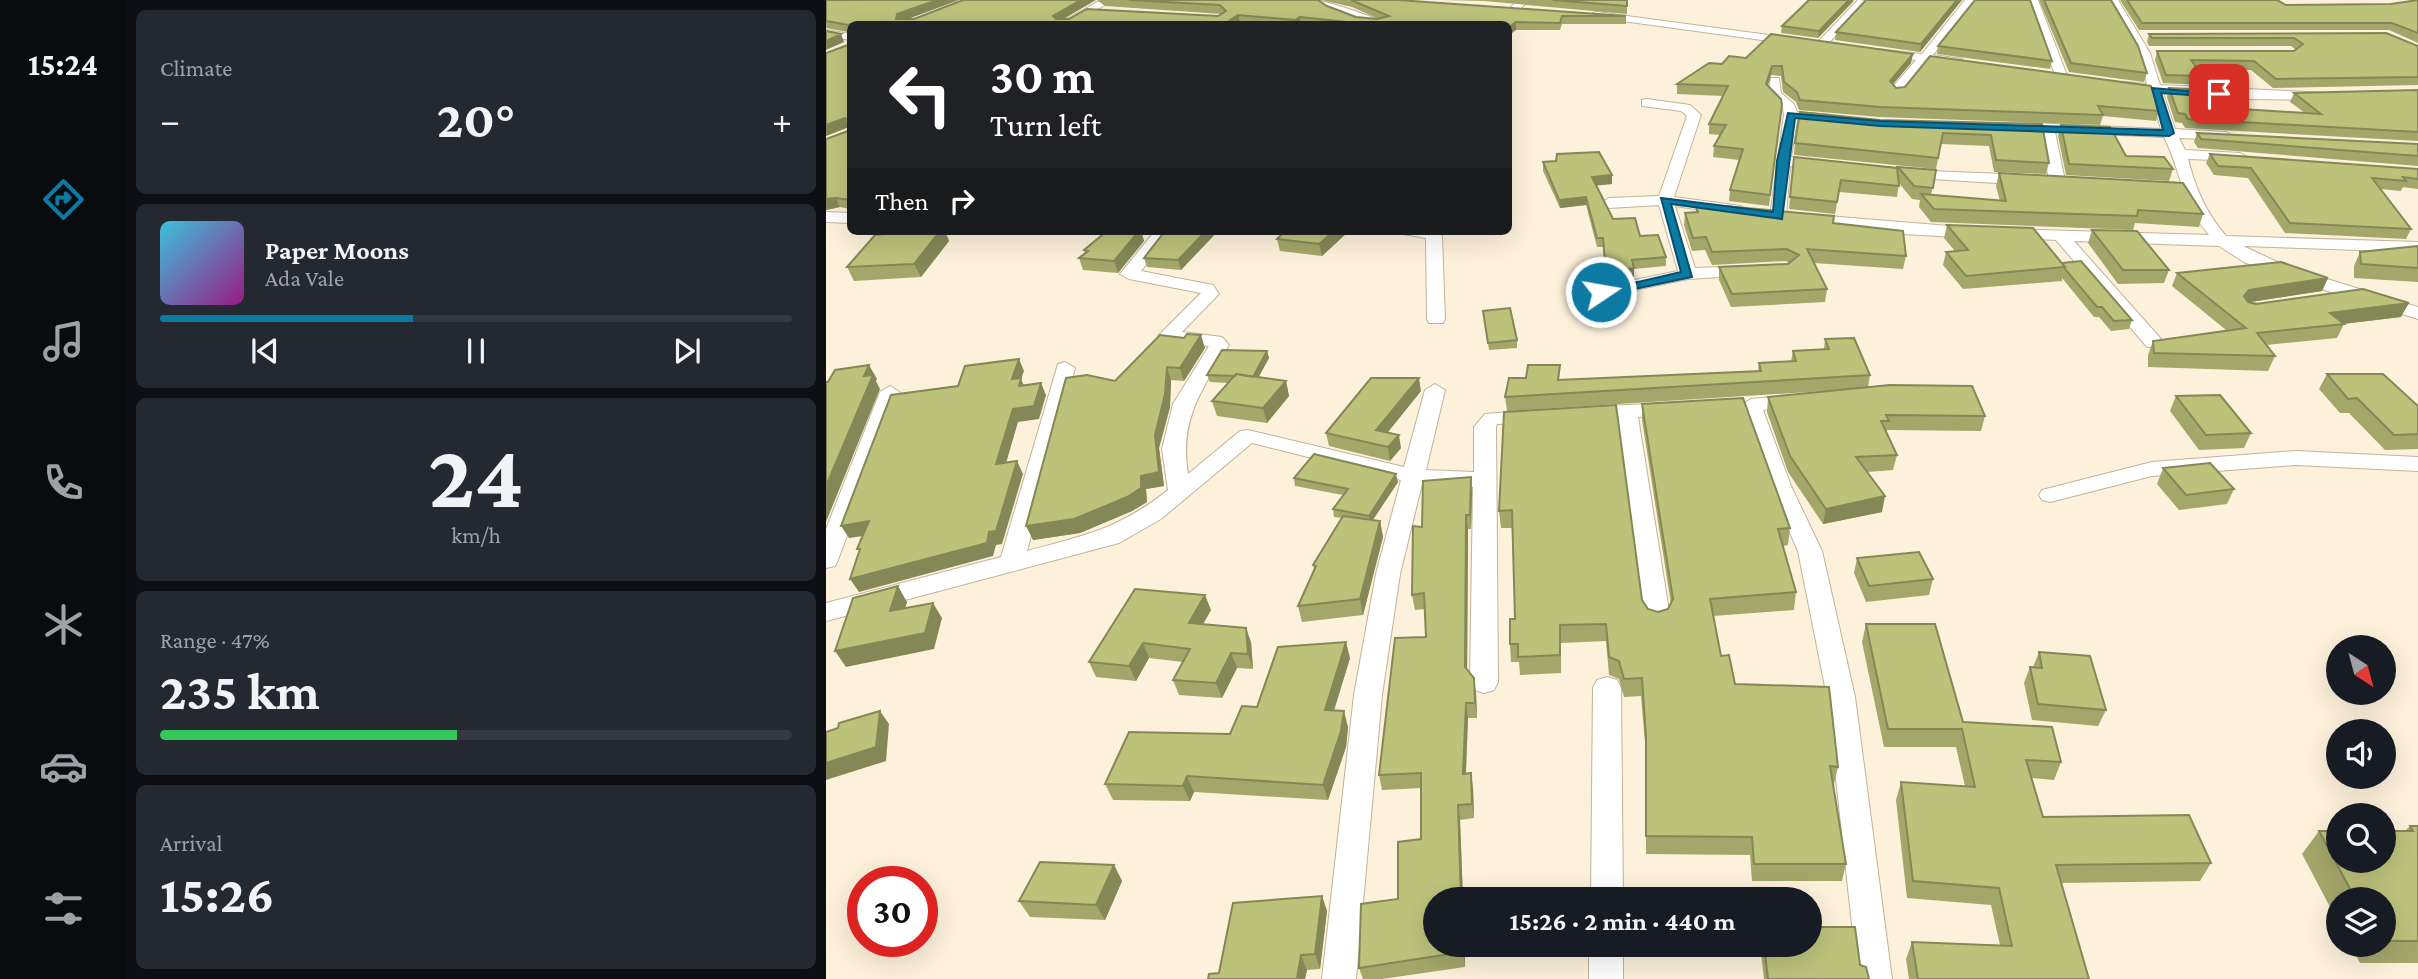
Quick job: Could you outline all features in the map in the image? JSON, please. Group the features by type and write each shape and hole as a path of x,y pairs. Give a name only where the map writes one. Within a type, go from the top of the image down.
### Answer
{"street":[{"path":"1069,21 1109,0"},
{"path":"1319,0 1337,11 1371,21"},
{"path":"1896,92 1928,57 1951,22 1971,0"},
{"path":"2033,0 2062,78"},
{"path":"2099,0 2113,1 2151,53 2155,90 2169,133 2180,153 2182,189 2221,240 2271,267 2418,313"},
{"path":"1821,45 1863,1"},
{"path":"1086,11 1110,12"},
{"path":"1578,13 1834,46"},
{"path":"826,33 847,36"},
{"path":"2136,36 2150,36"},
{"path":"838,51 847,47"},
{"path":"1861,50 1969,63"},
{"path":"1766,215 1783,161 1791,115 1788,107 1774,94 1774,81"},
{"path":"2115,85 2240,95 2343,96"},
{"path":"1647,103 1685,108 1693,115 1665,200 1688,274"},
{"path":"1791,115 1842,120"},
{"path":"1993,126 2236,137"},
{"path":"1888,173 2064,182 2047,128"},
{"path":"2180,153 2252,158"},
{"path":"1783,161 1836,167"},
{"path":"1609,203 1665,200 1766,215 1885,228 2418,247"},
{"path":"826,217 847,218"},
{"path":"1161,235 1129,274 1207,289 1210,294 1167,336 1215,341 1219,345 1183,404 1173,449 1180,492"},
{"path":"1432,235 1436,319"},
{"path":"2061,236 2154,343"},
{"path":"1601,292 1688,274 1762,270"},
{"path":"2319,300 2360,294"},
{"path":"1011,565 1065,368"},
{"path":"1339,979 1368,695 1388,574 1436,390"},
{"path":"826,560 890,392"},
{"path":"1723,407 1828,398"},
{"path":"1751,405 1780,486 1810,551 1841,697 1875,979"},
{"path":"1484,682 1487,421 1696,408"},
{"path":"1627,411 1657,617"},
{"path":"826,612 1111,537 1153,514 1248,436 1413,476 1485,480"},
{"path":"2050,495 2152,469 2295,458 2418,464"},
{"path":"1607,688 1607,887"},
{"path":"1606,957 1606,979"}],"building":[{"path":"826,0 937,0 897,14 896,19 914,19 963,0 1081,0 1053,16 1056,19 1069,19 1087,9 1218,16 1226,11 1220,5 1129,0 1318,0 1356,17 1377,19 1389,16 1351,0 1398,0 1626,16 1562,16 1560,23 1516,22 1512,25 1512,21 1338,21 1238,15 1229,21 847,21 847,25 826,21"},
{"path":"1553,0 1627,0 1627,6"},
{"path":"1809,0 1849,0 1819,31 1782,26"},
{"path":"1866,0 1957,0 1921,44 1836,32"},
{"path":"1975,0 2030,0 2052,61 1938,46"},
{"path":"2044,0 2111,0 2138,46 2147,73 2071,63"},
{"path":"2127,0 2277,0 2286,5 2391,4 2418,0 2418,33 2392,23 2142,23"},
{"path":"826,31 841,34 826,41"},
{"path":"2386,33 2418,46 2418,77 2276,79 2254,61 2191,60 2203,76 2166,75 2157,51 2294,51 2303,44 2294,38 2152,38 2149,34"},
{"path":"1771,34 1913,54 1890,81 1896,88 1905,87 1930,56 2151,86 2159,111 2098,106 2103,115 1881,107 1800,100 1797,92 1784,82 1782,66 1772,66 1766,84 1781,99 1782,105 1770,195 1730,190 1743,149 1714,146 1726,125 1709,124 1728,86 1677,84 1709,63 1722,64 1729,56 1746,58"},
{"path":"847,45 847,119 826,125 826,53"},
{"path":"2169,88 2213,90 2226,108 2321,114 2294,93 2418,90 2418,132 2188,119 2185,114 2178,113"},
{"path":"1800,112 1880,120 2042,124 2049,163 1996,160 1991,135 1943,133 1938,158 1795,143"},
{"path":"2061,125 2110,127 2126,156 2164,157 2173,169 2069,164"},
{"path":"847,131 847,200 826,199 826,139"},
{"path":"2197,133 2418,144 2418,156 2201,139"},
{"path":"1599,152 1612,175 1592,177 1613,219 1635,218 1640,236 1658,235 1666,257 1632,260 1634,268 1606,273 1603,238 1597,238 1586,197 1559,200 1543,162 1556,161 1557,154"},
{"path":"2210,154 2418,169 2418,179 2403,177 2406,181 2372,178 2411,229 2290,223 2251,168 2218,166"},
{"path":"1794,157 1897,168 1899,186 1841,180 1837,202 1790,197"},
{"path":"1898,167 1936,170 1933,188 1914,186"},
{"path":"1999,173 2183,183 2203,214 2138,210 2137,216 1934,209 1921,194 2006,201"},
{"path":"1724,206 1834,216 1833,223 1903,231 1906,256 1807,249 1827,289 1732,294 1719,267 1788,264 1799,255 1787,249 1712,252 1706,237 1693,238 1685,213 1698,212 1696,207"},
{"path":"1947,225 2033,228 2065,267 1966,276 1946,252 1968,250"},
{"path":"2092,230 2137,231 2169,270 2123,270"},
{"path":"875,235 937,235 914,264 847,267"},
{"path":"1102,235 1136,235 1114,261 1079,258 1088,251 1084,250"},
{"path":"1162,235 1202,235 1178,260 1144,258"},
{"path":"1281,235 1329,235 1319,244 1277,239"},
{"path":"2418,246 2418,268 2361,264 2360,252"},
{"path":"2081,261 2132,320 2114,321 2102,307 2097,307 2062,263"},
{"path":"2281,262 2328,278 2249,290 2244,296 2248,302 2256,304 2363,289 2409,303 2330,313 2344,324 2257,333 2275,356 2154,353 2153,341 2246,328 2177,273"},
{"path":"1510,308 1517,340 1488,343 1483,311"},
{"path":"1187,334 1201,335 1180,368 1167,367 1165,394 1155,435 1159,472 1141,476 1141,488 1127,497 1074,519 1026,526 1066,378 1087,375 1115,381 1160,335 1184,338"},
{"path":"1854,338 1870,375 1505,397 1509,378 1526,378 1528,365 1560,365 1558,380 1761,371 1759,363 1796,361 1793,351 1829,349 1825,339"},
{"path":"1222,350 1267,351 1253,377 1236,374 1207,375"},
{"path":"1019,359 1012,379 1021,378 1019,386 1041,383 1034,406 1013,409 996,464 1017,461 996,531 989,532 987,543 850,579 860,549 857,549 869,521 841,526 891,395 958,386 965,366"},
{"path":"869,365 864,376 873,375 826,486 826,382 835,370"},
{"path":"1236,374 1286,381 1263,408 1212,401"},
{"path":"2327,374 2383,374 2418,406 2418,434 2394,435 2357,398 2348,399"},
{"path":"1371,378 1419,378 1376,430 1399,435 1388,447 1326,433"},
{"path":"1890,385 1972,386 1985,416 1886,415 1889,421 1881,421 1897,455 1856,457 1885,496 1826,509 1790,456 1768,397"},
{"path":"2220,395 2251,433 2206,435 2176,396"},
{"path":"1743,398 1790,528 1778,529 1796,592 1710,599 1721,656 1729,655 1735,684 1829,687 1838,767 1830,766 1846,864 1754,864 1752,837 1646,836 1646,737 1642,678 1624,679 1619,661 1609,657 1606,624 1560,625 1560,655 1518,657 1518,644 1510,644 1510,619 1515,619 1512,510 1499,511 1504,412 1616,405 1642,600 1648,609 1658,612 1668,609 1673,599 1642,404"},
{"path":"1314,454 1396,474 1369,516 1333,509 1348,489 1294,478"},
{"path":"2210,463 2234,489 2186,495 2163,468"},
{"path":"1471,477 1470,515 1466,515 1465,667 1474,678 1475,703 1466,703 1463,774 1471,773 1472,804 1458,805 1461,887 1423,887 1423,957 1430,957 1359,968 1361,904 1398,899 1398,842 1421,839 1421,773 1379,775 1395,638 1426,637 1424,593 1412,595 1413,526 1422,527 1423,481"},
{"path":"1343,516 1380,521 1360,599 1298,606 1316,566 1313,565"},
{"path":"1919,552 1933,579 1869,586 1857,558"},
{"path":"898,586 890,611 933,603 925,633 835,651 853,598"},
{"path":"1135,589 1205,595 1189,623 1246,628 1248,654 1231,653 1216,683 1173,680 1190,649 1143,643 1129,666 1089,662"},
{"path":"1866,624 1935,624 1963,722 2052,727 2061,762 2026,760 2043,817 2189,815 2211,863 2056,865 2089,979 1918,979 1912,942 2012,946 1999,888 1913,881 1901,782 1975,787 1962,729 1888,729"},
{"path":"1346,642 1325,710 1344,711 1341,731 1323,785 1187,776 1183,786 1105,784 1129,732 1230,734 1242,706 1257,707 1278,647"},
{"path":"2039,652 2090,656 2106,710 2038,704 2030,667 2042,668"},
{"path":"880,711 876,747 826,763 826,732 838,728 839,723"},
{"path":"2410,826 2418,826 2418,941 2396,941 2396,887 2349,887 2342,873 2396,873 2396,831 2413,831"},
{"path":"2319,831 2326,831 2326,844"},
{"path":"1040,862 1114,865 1096,905 1019,901"},
{"path":"1322,896 1315,954 1301,955 1297,979 1208,979 1209,974 1219,973 1233,903"},
{"path":"1822,927 1855,927 1860,965 1866,967 1869,979 1768,979 1765,957 1822,957"}],"route":[{"path":"1601,292 1688,274 1665,200 1778,216 1791,115 1880,124 2169,133 2155,90 2219,94"}]}
